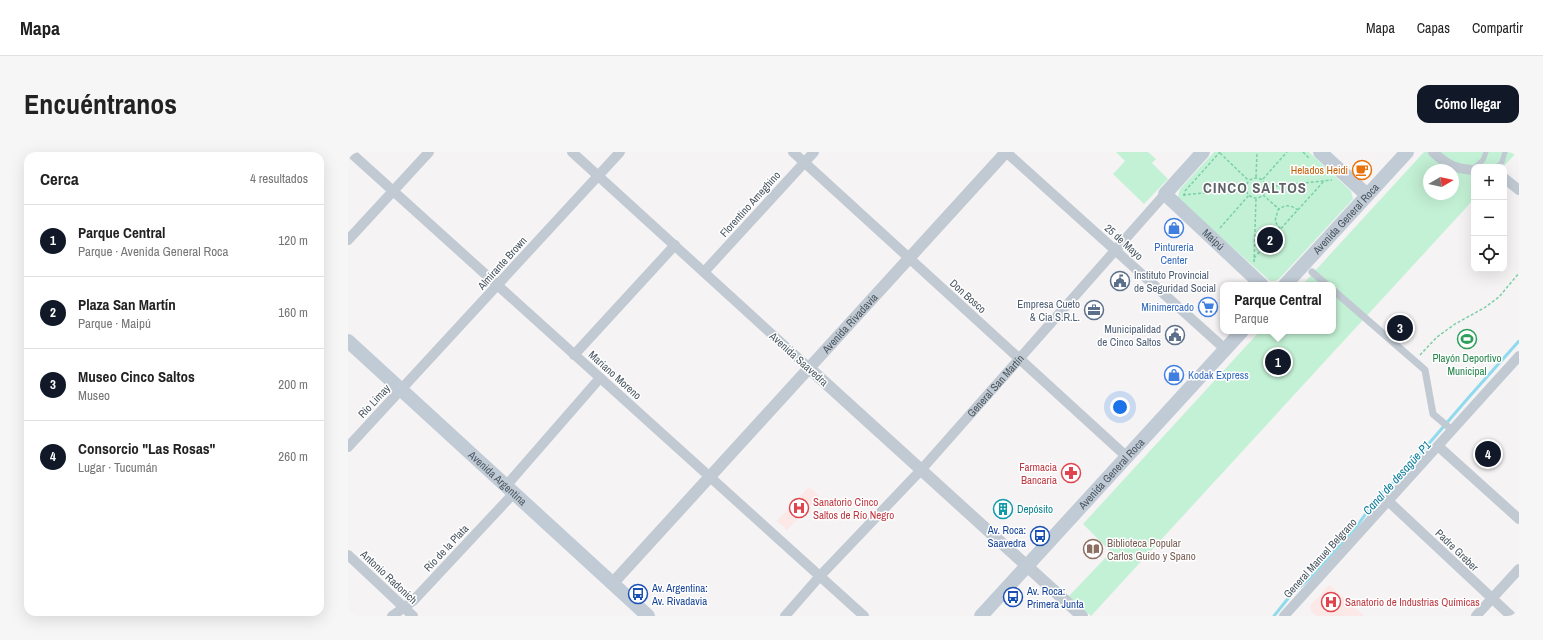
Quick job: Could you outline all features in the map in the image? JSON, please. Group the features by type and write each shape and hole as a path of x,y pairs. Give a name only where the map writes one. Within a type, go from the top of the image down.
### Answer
{"main road":[{"name":"General San Martín","path":"1165,194 1203,152"},
{"name":"Avenida General Roca","path":"1287,282 1406,152"},
{"path":"1317,157 1367,195"},
{"name":"Maipú","path":"1165,194 1259,282"},
{"name":"Avenida General Roca","path":"981,616 1239,334"},
{"name":"Avenida Argentina","path":"348,341 648,616"}],"street":[{"name":"Mariano Moreno","path":"350,152 864,616"},
{"path":"348,240 429,152"},
{"name":"Avenida Saavedra","path":"572,152 1082,616"},
{"name":"Almirante Brown","path":"401,390 620,152"},
{"name":"Don Bosco","path":"793,152 1127,457"},
{"name":"Florentino Ameghino","path":"704,272 814,152"},
{"name":"25 de Mayo","path":"1006,152 1226,349"},
{"name":"Avenida Rivadavia","path":"612,584 1006,152"},
{"path":"1433,152 1446,164 1455,168 1471,169"},
{"path":"1507,180 1519,190"},
{"name":"General San Martín","path":"784,616 921,470 1165,194"},
{"path":"574,355 675,245"},
{"path":"1312,272 1324,282"},
{"path":"1336,293 1425,370 1433,414 1451,429"},
{"name":"General Manuel Belgrano","path":"1290,614 1388,500 1438,446 1451,429 1519,356"},
{"path":"510,489 600,378"},
{"name":"Río Limay","path":"348,447 401,390"},
{"path":"1438,446 1519,519"},
{"name":"Río de la Plata","path":"392,616 413,601 510,489"},
{"name":"Padre Greber","path":"1388,500 1491,599 1511,616"},
{"name":"Antonio Radonich","path":"348,554 413,616"},
{"path":"1476,616 1519,569"}],"lane":[{"path":"1479,164 1483,160 1486,152"},
{"path":"1500,164 1505,152"}],"path":[{"path":"1183,195 1220,152 1248,180"},
{"path":"1256,177 1257,152"},
{"path":"1263,180 1287,152"},
{"path":"1303,152 1317,157"},
{"path":"1266,186 1333,179 1328,175"},
{"path":"1256,177 1263,180 1266,186 1263,195 1256,198 1249,195 1246,189 1248,180 1256,177"},
{"path":"1248,257 1254,262 1254,258 1325,180"},
{"path":"1183,195 1246,189"},
{"path":"1183,195 1185,199"},
{"path":"1219,230 1249,195"},
{"path":"1263,195 1279,209"},
{"path":"1254,258 1256,198"},
{"path":"1280,230 1275,221 1276,213 1279,209 1288,206 1298,210"},
{"path":"1415,361 1437,337 1499,297 1519,273"}],"shaded area":[{"name":"Sanatorio Cinco Saltos de Río Negro","path":"809,487 819,496 787,530 777,521"},
{"name":"Sanatorio de Industrias Químicas","path":"1329,585 1364,616 1317,616 1311,611 1310,606"}],"green space":[{"path":"1116,152 1148,152 1156,159 1152,163 1168,179 1144,204 1113,174 1125,161"},
{"path":"1214,152 1309,152 1351,191 1353,199 1280,278 1270,281 1178,199 1180,189"},
{"path":"1424,152 1517,152 1506,164 1471,164 1471,202 1091,616 1069,596 1111,552 1083,524 1257,334 1336,334 1336,282 1305,282"}],"waterway":[{"name":"Canal de desagüe P1","path":"1274,616 1290,596 1309,579 1357,526 1377,498 1401,476 1519,341"}],"place":[{"name":"Helados Heidi","path":"1362,170"},
{"name":"Pinturería Center","path":"1174,228"},
{"name":"Plaza San Martín","path":"1270,240"},
{"name":"Instituto Provincial de Seguridad Social","path":"1120,281"},
{"name":"Minimercado","path":"1208,307"},
{"name":"Empresa Cueto & Cia S.R.L.","path":"1094,310"},
{"name":"Museo Cinco Saltos","path":"1400,328"},
{"name":"Municipalidad de Cinco Saltos","path":"1175,335"},
{"name":"Playón Deportivo Municipal","path":"1467,339"},
{"name":"Parque Central","path":"1278,362"},
{"name":"Kodak Express","path":"1174,375"},
{"name":"Consorcio \"Las Rosas\"","path":"1488,454"},
{"name":"Farmacia Bancaria","path":"1071,473"},
{"name":"Sanatorio Cinco Saltos de Río Negro","path":"799,508"},
{"name":"Depósito","path":"1003,509"},
{"name":"Av. Roca: Saavedra","path":"1040,536"},
{"name":"Biblioteca Popular Carlos Guido y Spano","path":"1093,549"},
{"name":"Av. Argentina: Av. Rivadavia","path":"638,594"},
{"name":"Av. Roca: Primera Junta","path":"1013,597"},
{"name":"Sanatorio de Industrias Químicas","path":"1331,602"}],"district":[{"name":"CINCO SALTOS","path":"1255,187"}]}
